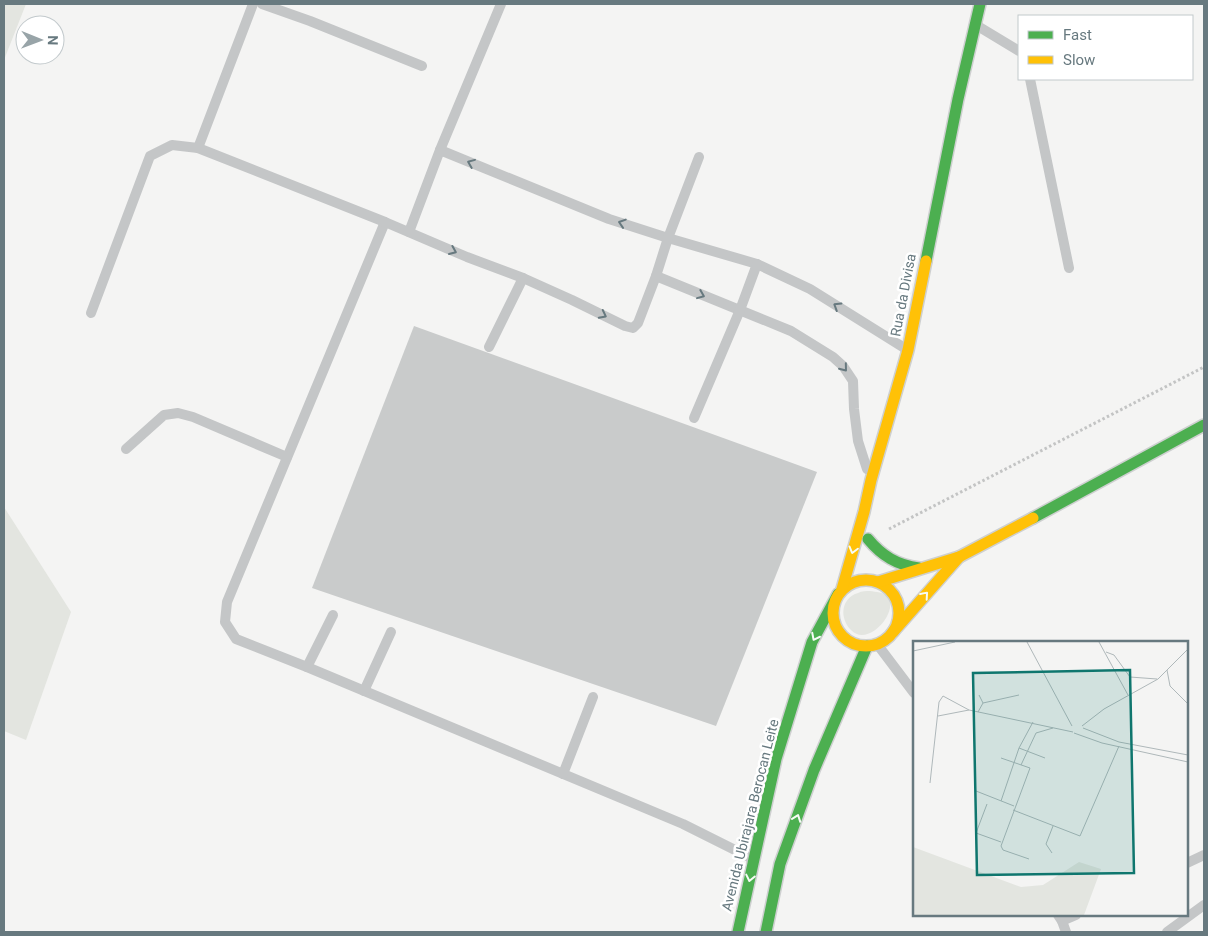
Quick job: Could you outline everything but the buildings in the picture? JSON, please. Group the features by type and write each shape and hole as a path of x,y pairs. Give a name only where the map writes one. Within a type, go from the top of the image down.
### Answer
{"main road":[{"name":"Rua da Divisa","path":"840,592 908,350 958,99 980,4"},
{"path":"878,582 959,557 1204,425"},
{"path":"868,539 875,548 891,560 910,567 919,568"},
{"path":"892,632 897,623 897,604 893,594 886,587 872,580 862,580 851,583 840,592 834,604 833,614 835,624 840,633 847,640 857,645 872,645 886,639 959,557"},
{"name":"Avenida Ubirajara Berocan Leite","path":"738,932 776,759 812,642 840,592"},
{"path":"766,932 780,864 814,770 872,645"}],"lane":[{"path":"198,148 253,4"},
{"path":"262,4 422,66"},
{"path":"409,232 440,150 501,4"},
{"path":"975,25 1018,50"},
{"path":"1030,80 1069,268"},
{"path":"91,313 150,156 172,144 198,148 385,222 467,257 523,278 633,328 638,323 699,157"},
{"path":"440,150 609,219 758,264 810,289 908,350"},
{"path":"385,222 227,602 225,622 236,638 683,824 754,860"},
{"path":"694,418 758,264"},
{"path":"656,276 791,331 844,366 853,381 858,441 871,480"},
{"path":"489,347 523,278"},
{"path":"126,450 164,416 178,413 193,417 287,457"},
{"path":"307,667 333,615"},
{"path":"364,692 391,632"},
{"path":"872,645 913,692"},
{"path":"564,774 593,697"},
{"path":"1188,863 1204,855"},
{"path":"1167,932 1204,905"},
{"path":"1060,918 1066,932"}],"path":[{"path":"868,539 1204,367"}],"shaded area":[{"path":"4,4 26,4 22,15 15,15 15,32 4,60"},
{"path":"4,507 71,612 26,740 4,731"},
{"path":"870,591 882,593 888,597 890,603 889,611 886,619 880,626 866,635 858,634 847,625 843,614 845,604 852,596"}],"traffic: fast":[{"path":"926,261 958,99 980,4"},
{"path":"1033,518 1204,425"},
{"path":"868,539 890,559 904,565 919,568"},
{"path":"738,932 776,759 812,642 838,594"},
{"path":"766,932 780,864 814,770 867,646"}],"traffic: slow":[{"path":"842,589 908,350 926,261"},
{"path":"878,582 959,557 1033,518"},
{"path":"893,632 959,557"},
{"path":"866,580 879,583 889,590 896,600 899,613 896,626 889,636 879,643 866,646 853,643 843,636 836,626 833,613 836,600 843,590 853,583 866,580"}]}
